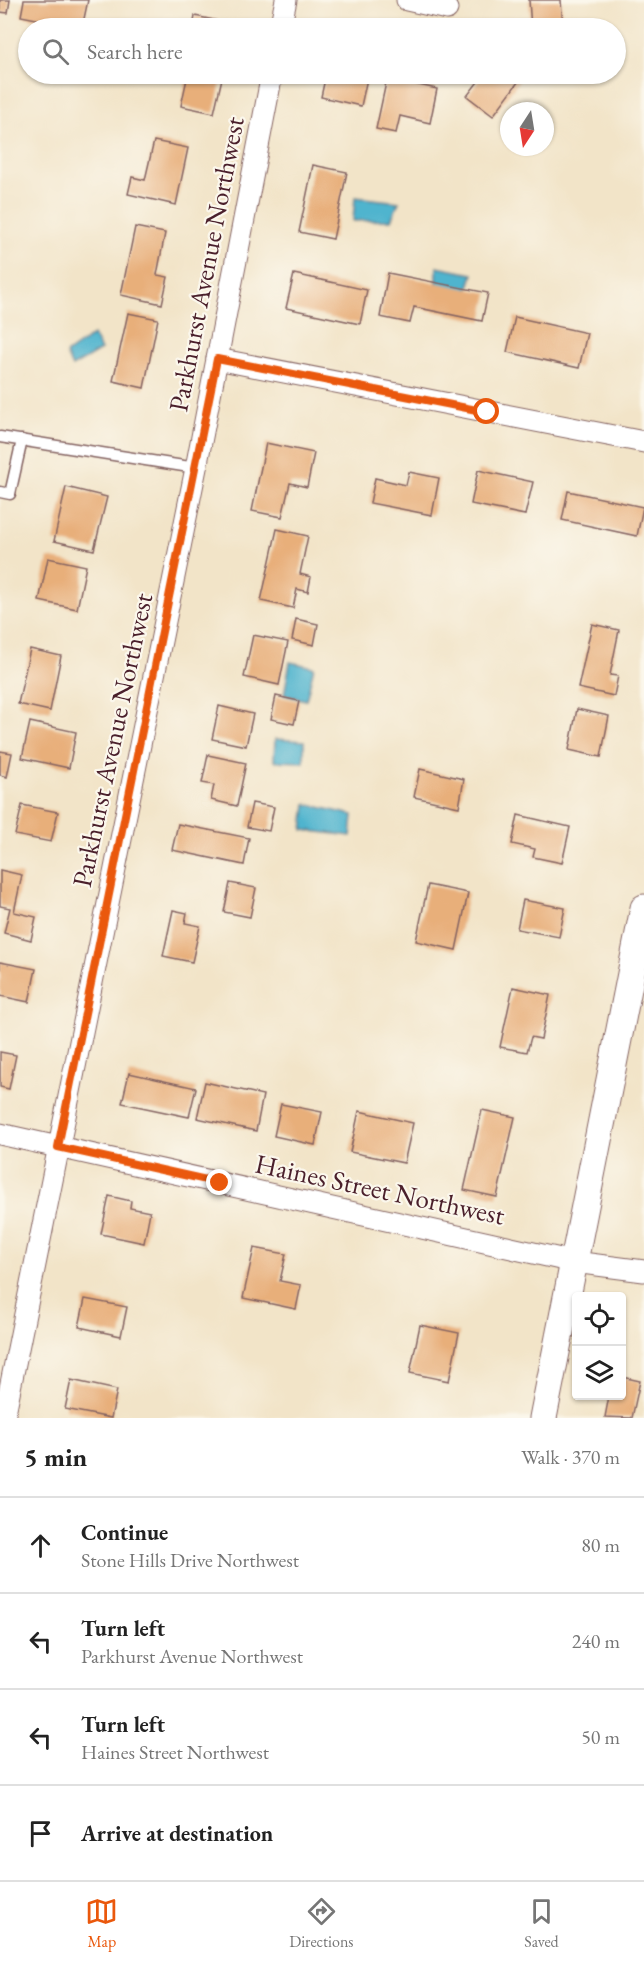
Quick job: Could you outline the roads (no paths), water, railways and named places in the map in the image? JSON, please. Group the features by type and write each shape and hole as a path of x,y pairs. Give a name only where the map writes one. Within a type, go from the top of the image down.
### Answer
{"street":[{"path":"282,18 286,0"},
{"path":"407,0 447,9"},
{"name":"Parkhurst Avenue Northwest","path":"4,1418 196,468 270,84"},
{"path":"217,359 644,442"},
{"path":"543,1418 644,908"},
{"name":"Haines Street Northwest","path":"0,1134 574,1262 644,1271"}],"lane":[{"path":"0,437 196,468"},
{"path":"0,492 10,494 22,440"}],"water":[{"path":"355,197 399,202 391,220 353,221"},
{"path":"437,267 473,274 467,294 437,289"},
{"path":"93,335 101,350 72,367 66,354"},
{"path":"290,662 314,667 306,700 284,695"},
{"path":"275,739 304,741 304,762 274,761"},
{"path":"306,804 353,815 351,836 303,830"}]}
